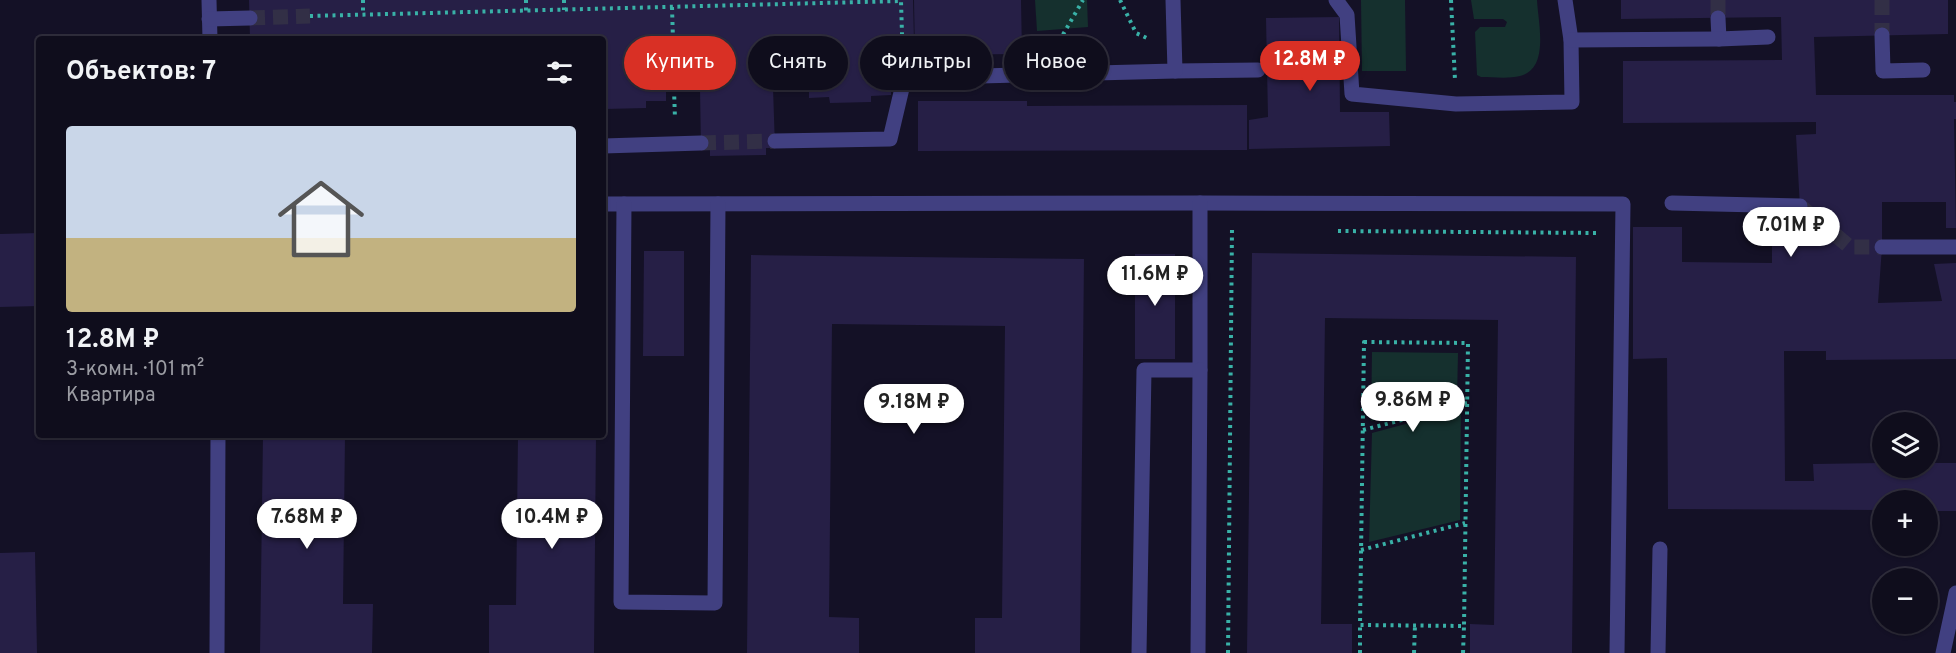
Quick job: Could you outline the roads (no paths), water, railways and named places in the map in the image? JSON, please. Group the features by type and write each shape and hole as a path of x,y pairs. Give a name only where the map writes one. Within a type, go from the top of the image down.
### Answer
{"lane":[{"path":"209,0 210,36"},
{"path":"1173,0 1175,71"},
{"path":"1336,0 1347,15 1352,94 1455,104 1572,102 1571,40 1565,0"},
{"path":"209,19 250,18"},
{"path":"1718,18 1719,39"},
{"path":"1882,35 1883,70 1923,70"},
{"path":"1571,40 1768,37"},
{"path":"992,76 1258,70"},
{"path":"775,141 890,139 902,90"},
{"path":"606,146 701,143"},
{"path":"1198,653 1200,202"},
{"path":"606,204 1200,202 1623,204 1617,653"},
{"path":"1672,202 1800,206"},
{"path":"624,204 621,602 715,603 718,204"},
{"path":"1882,247 1956,247"},
{"path":"1139,653 1144,370 1200,370"},
{"path":"217,653 218,438"},
{"path":"1658,653 1660,549"},
{"path":"1943,653 1956,593"}],"tunnel":[{"path":"1718,0 1718,18"},
{"path":"1882,0 1882,35"},
{"path":"250,18 310,16"},
{"path":"701,143 775,141"},
{"path":"1800,206 1850,247 1882,247"}]}
